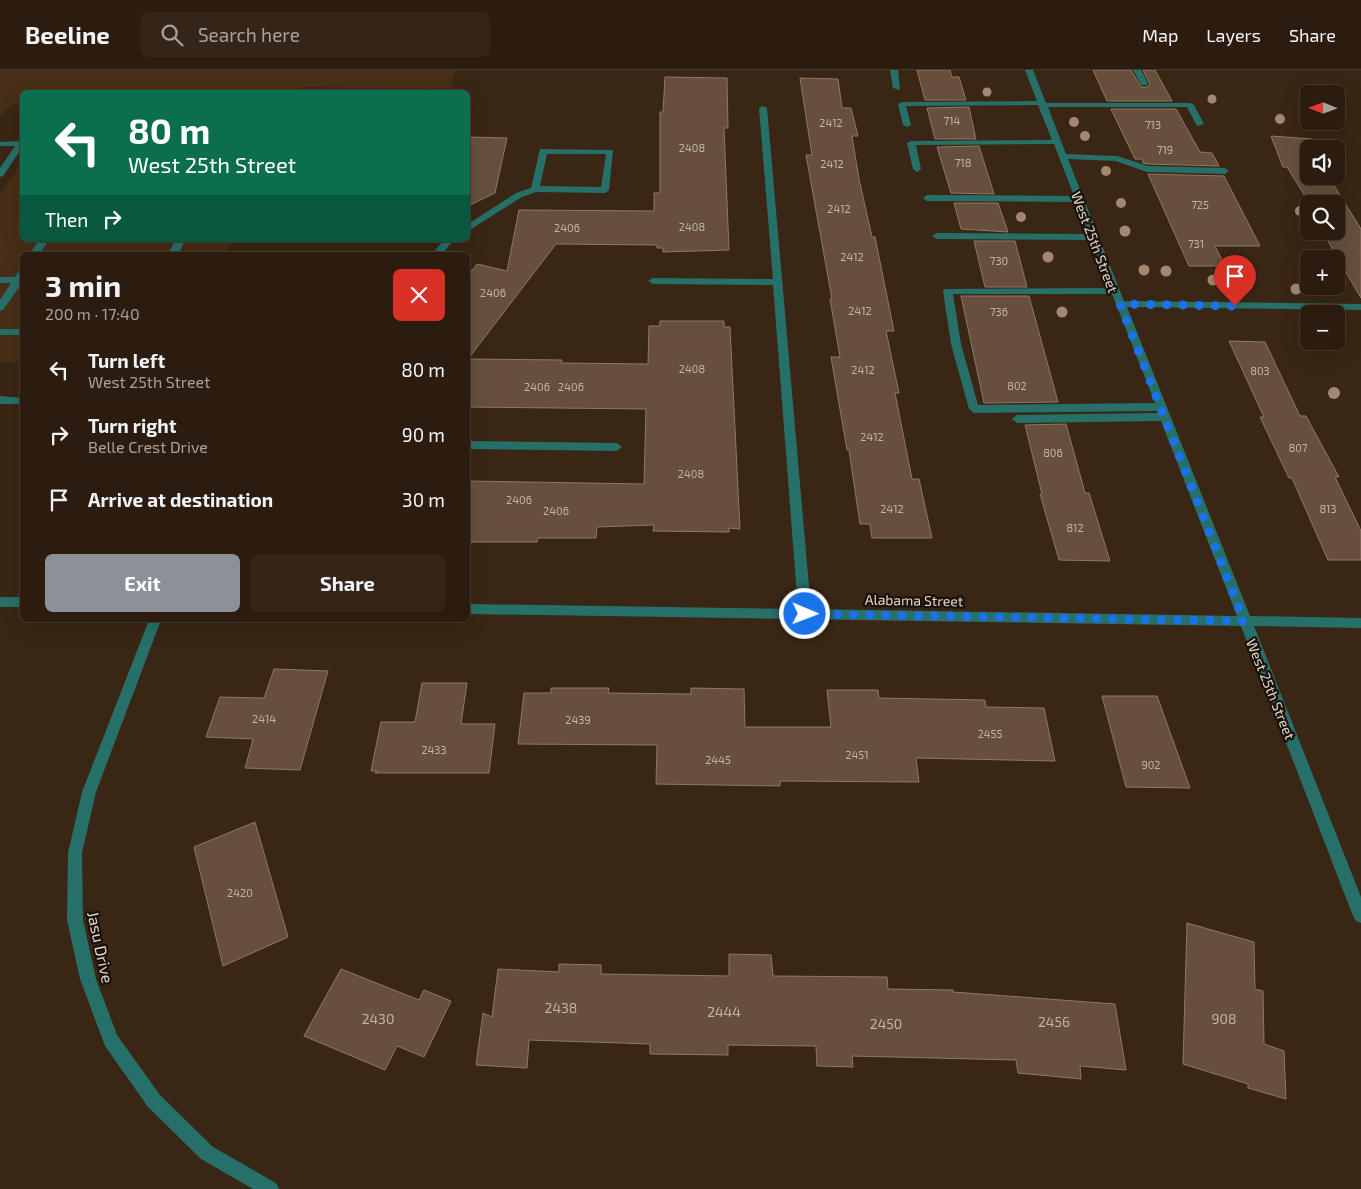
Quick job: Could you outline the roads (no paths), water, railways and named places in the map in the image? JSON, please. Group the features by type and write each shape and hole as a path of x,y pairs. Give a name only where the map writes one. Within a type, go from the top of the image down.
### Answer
{"street":[{"path":"894,70 897,88"},
{"name":"West 25th Street","path":"1028,70 1361,916"},
{"path":"1137,70 1144,83"},
{"path":"907,125 902,104 1190,105 1200,124"},
{"path":"763,108 805,614"},
{"path":"917,169 911,143 1057,142"},
{"path":"0,144 20,144"},
{"path":"0,174 20,147"},
{"path":"470,227 519,194 535,189 605,190 610,152 543,151 535,189"},
{"path":"1062,156 1117,159 1147,169 1225,171"},
{"path":"927,198 1079,199"},
{"path":"937,236 1093,237"},
{"path":"439,252 447,242"},
{"path":"0,280 20,278"},
{"path":"0,308 20,279"},
{"path":"653,281 777,282"},
{"path":"1115,291 948,291 956,344 974,409 1162,412"},
{"path":"1120,304 1361,307"},
{"path":"0,332 20,332"},
{"path":"0,400 20,401"},
{"path":"1017,419 1162,412"},
{"path":"470,445 617,447"},
{"path":"0,602 20,601"},
{"name":"Alabama Street","path":"470,608 1361,623"},
{"name":"Jasu Drive","path":"153,622 89,792 75,853 75,920 88,979 111,1040 154,1101 207,1153 270,1189"}]}
